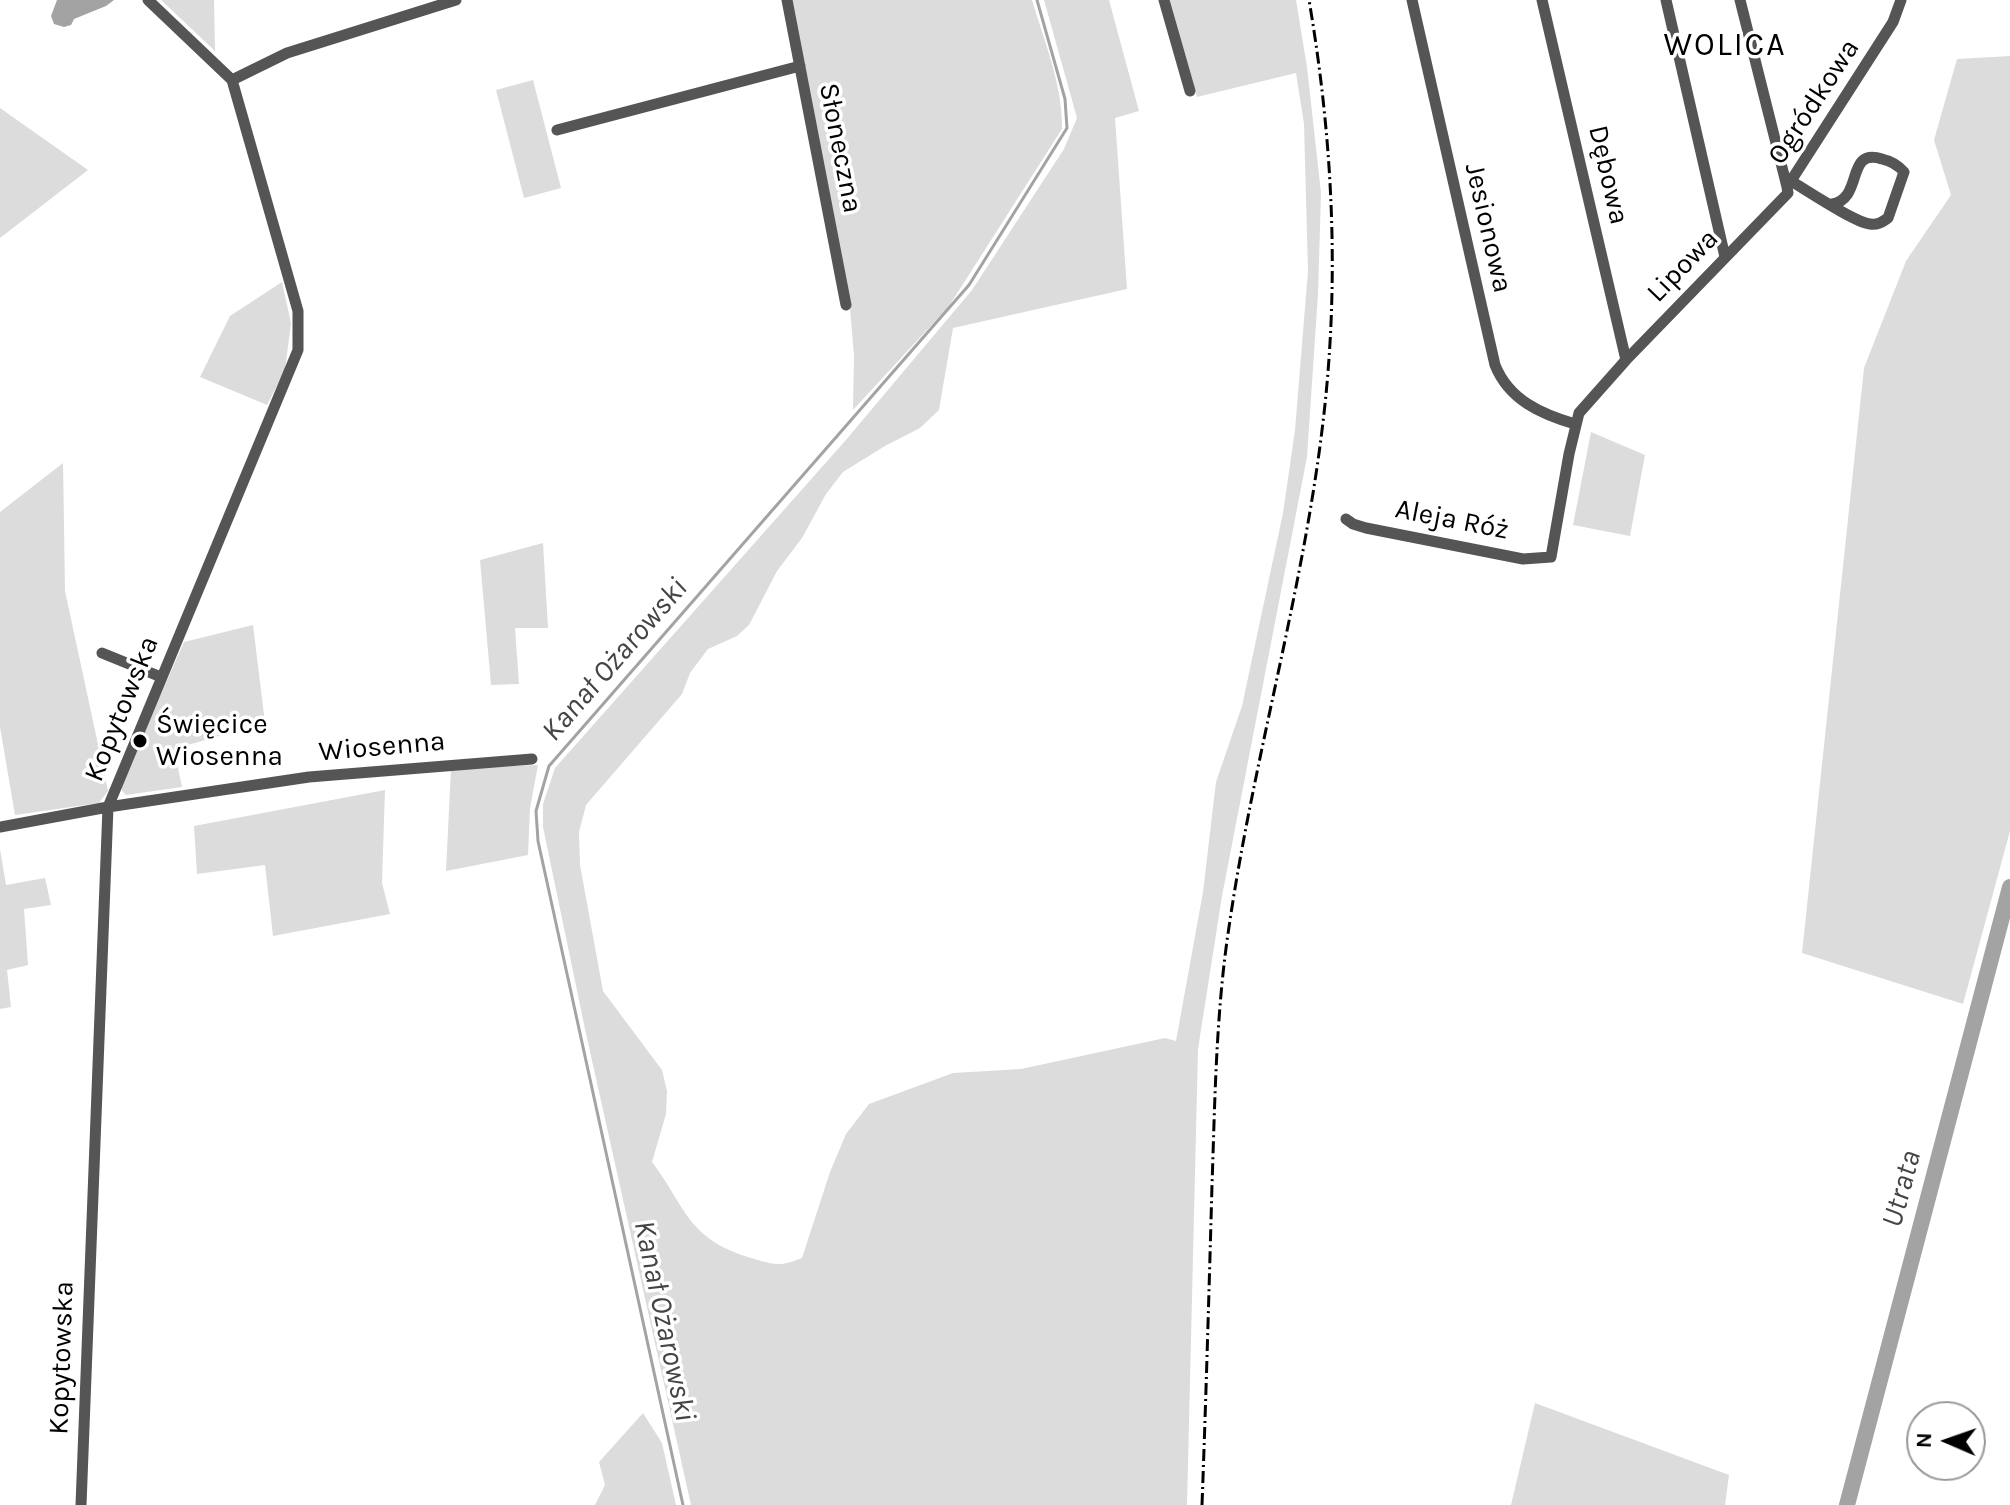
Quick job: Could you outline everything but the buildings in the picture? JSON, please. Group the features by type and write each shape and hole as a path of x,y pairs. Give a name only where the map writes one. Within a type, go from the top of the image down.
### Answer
{"street":[{"path":"148,0 232,80 287,53 456,0"},
{"name":"Słoneczna","path":"787,0 846,305"},
{"path":"1164,0 1190,91"},
{"name":"Jesionowa","path":"1412,0 1495,365 1507,389 1518,399 1553,417 1575,424"},
{"name":"Dębowa","path":"1542,0 1626,360"},
{"path":"1666,0 1725,257"},
{"path":"1740,0 1789,184 1865,223 1880,223 1888,218 1904,172 1891,162 1871,155 1866,157 1857,169 1848,196 1844,201 1832,204"},
{"name":"Ogródkowa","path":"1789,184 1893,22 1901,0"},
{"path":"557,130 800,66"},
{"name":"Kopytowska","path":"81,1505 108,807 298,350 298,311 232,80"},
{"name":"Lipowa","path":"1551,557 1579,413 1626,360 1788,193 1789,184"},
{"name":"Aleja Róż","path":"1346,519 1366,528 1523,559 1551,557"},
{"path":"102,653 161,677"},
{"name":"Wiosenna","path":"0,827 108,807 309,777 532,759"}],"shaded area":[{"path":"57,0 114,0 64,27 54,24 51,16"},
{"path":"161,0 214,0 215,51"},
{"path":"791,0 1032,0 1059,96 1062,129 949,306 853,410 854,356 850,308"},
{"path":"1044,0 1109,0 1139,111 1115,118 1127,289 953,328 939,410 920,428 843,472 826,494 802,538 777,571 749,625 737,636 708,649 690,673 682,694 586,805 579,832 580,865 603,991 662,1070 667,1091 666,1114 652,1162 700,1230 728,1249 769,1263 781,1264 802,1258 846,1134 869,1104 953,1073 1021,1069 1165,1038 1176,1041 1203,892 1216,782 1242,706 1283,513 1295,430 1308,271 1304,124 1296,73 1197,97 1170,0 1296,0 1321,193 1307,457 1222,896 1198,1049 1187,1505 691,1505 585,1029 543,827 543,804 555,768 845,441 972,290 1064,149 1077,118"},
{"path":"2010,56 2010,831 1963,1004 1802,953 1864,368 1906,261 1951,195 1934,140 1957,59"},
{"path":"533,80 561,188 524,198 496,90"},
{"path":"0,108 88,170 0,238"},
{"path":"282,282 291,323 285,370 267,405 200,377 230,316"},
{"path":"1591,432 1645,455 1630,536 1573,525"},
{"path":"63,463 65,591 108,791 99,803 15,815 0,727 0,512"},
{"path":"543,543 548,628 515,628 519,684 491,685 480,560"},
{"path":"253,625 265,723 174,749 182,787 126,795 121,784 184,642"},
{"path":"538,765 530,808 528,855 446,871 451,768"},
{"path":"385,790 382,883 390,914 273,936 265,865 197,874 194,826"},
{"path":"0,849 6,885 45,878 51,905 24,909 28,965 7,970 11,1007 0,1009"},
{"path":"1535,1403 1729,1475 1725,1505 1511,1505"},
{"path":"643,1413 662,1443 676,1505 595,1505 605,1485 599,1462"}],"waterway":[{"name":"Kanał Ożarowski","path":"683,1505 538,841 536,811 549,766 969,285 1067,128 1065,99 1037,0"},
{"name":"Utrata","path":"1847,1505 2010,887"}],"railway":[{"path":"1202,1505 1215,1088 1225,959 1240,857 1310,511 1328,372 1332,278 1330,185 1322,92 1309,0"}],"place":[{"name":"Święcice Wiosenna","path":"140,741"}],"district":[{"name":"WOLICA","path":"1725,46"}]}
